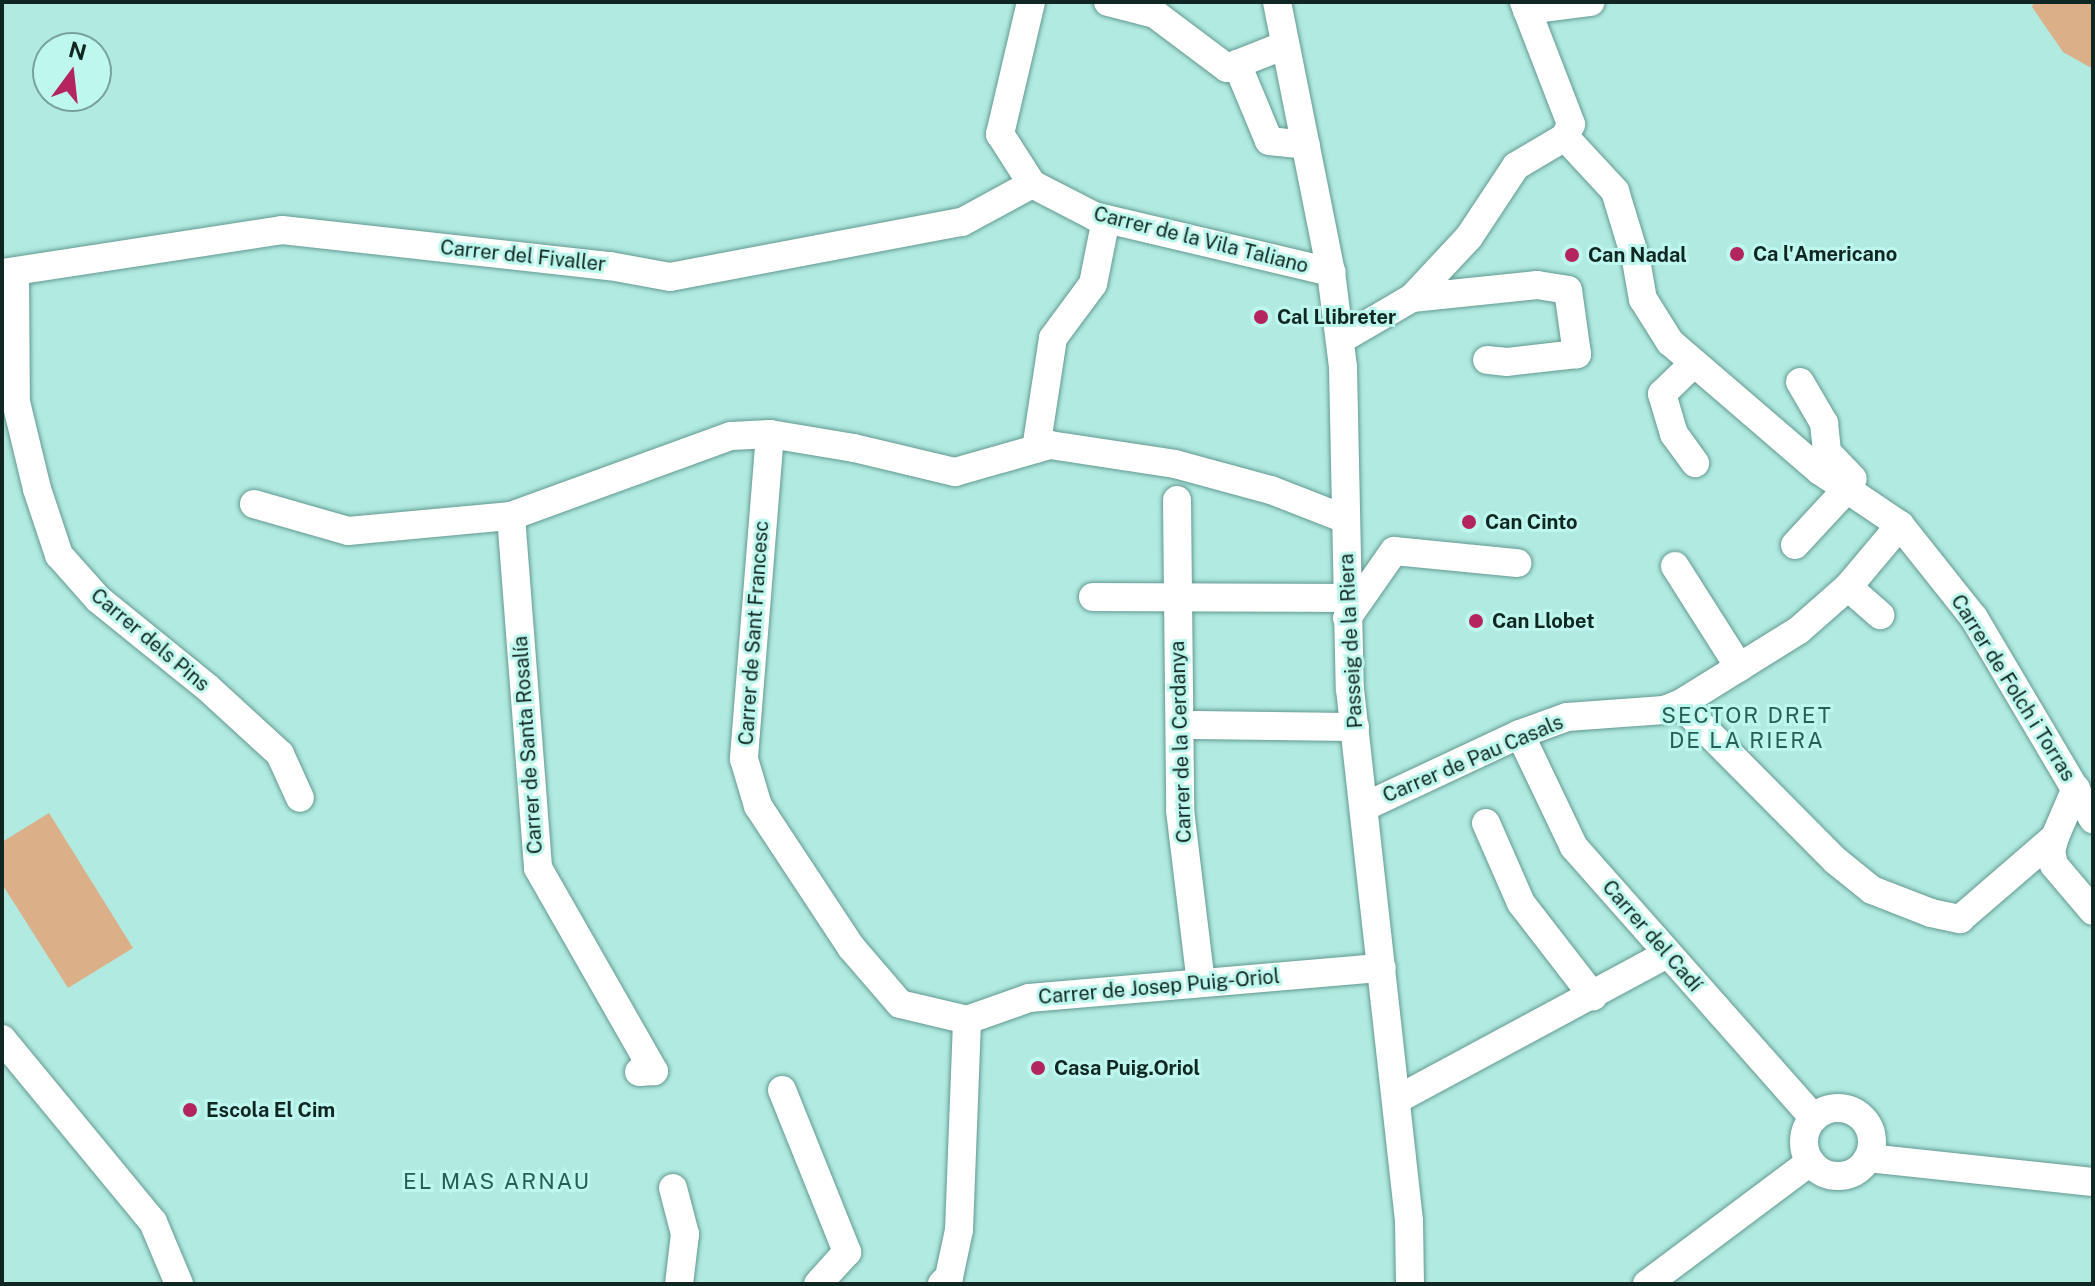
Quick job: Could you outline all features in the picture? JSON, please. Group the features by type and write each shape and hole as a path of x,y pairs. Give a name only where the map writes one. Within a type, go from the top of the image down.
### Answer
{"street":[{"path":"1031,2 1000,134 1032,184"},
{"path":"1108,2 1155,14 1227,68 1285,45"},
{"name":"Passeig de la Riera","path":"1277,2 1331,272 1340,340 1347,608 1355,727 1409,1221 1410,1284"},
{"path":"1340,340 1412,298 1469,237 1516,166 1568,131 1526,6 1590,2"},
{"path":"1237,64 1269,141 1306,145"},
{"name":"Carrer de Folch i Torras","path":"1568,131 1615,191 1636,260 1643,299 1670,342 1846,490 1892,518 1974,618 2093,819"},
{"name":"Carrer de la Vila Taliano","path":"1032,184 1106,219 1331,272"},
{"name":"Carrer del Fivaller","path":"8,272 282,230 610,266 670,277 962,222 1032,184"},
{"path":"1036,449 1053,338 1093,284 1106,219"},
{"name":"Carrer dels Pins","path":"8,272 18,291 16,402 37,489 59,555 98,599 208,688 280,754 300,798"},
{"path":"1412,298 1537,285 1568,290 1577,354 1507,362 1487,360"},
{"path":"1693,364 1662,394 1674,434 1695,463"},
{"path":"1800,382 1824,423 1827,452 1892,518"},
{"path":"254,504 348,531 511,516 731,436 770,434 854,448 955,472 1050,445 1175,464 1271,490 1345,519"},
{"name":"Carrer de Sant Francesc","path":"770,434 744,759 758,806 851,947 900,1004 967,1020"},
{"path":"1795,545 1846,490"},
{"name":"Carrer de la Cerdanya","path":"1177,500 1180,810 1201,983"},
{"name":"Carrer de Santa Rosalía","path":"511,516 538,868 654,1071 639,1072"},
{"name":"Carrer de Pau Casals","path":"1364,807 1520,734 1567,717 1664,710 1680,704 1799,630 1848,587 1892,518"},
{"path":"1093,597 1177,597 1347,608 1394,551 1517,563"},
{"path":"1675,566 1739,667"},
{"path":"1848,587 1880,615"},
{"path":"1680,704 1836,861 1872,890 1931,913 1960,919 2055,837"},
{"path":"1190,725 1355,727"},
{"name":"Carrer del Cadí","path":"1520,734 1574,847 1814,1118"},
{"path":"2076,788 2051,851 2054,865 2093,911"},
{"path":"1486,823 1521,903 1593,996"},
{"path":"1396,1100 1667,954"},
{"name":"Carrer de Josep Puig-Oriol","path":"967,1020 1029,998 1382,968"},
{"path":"942,1284 949,1277 959,1230 967,1020"},
{"path":"2,1039 153,1222 179,1284"},
{"path":"782,1090 847,1252 818,1284"},
{"path":"1836,1108 1858,1115 1871,1135 1868,1158 1854,1172 1841,1176 1827,1175 1810,1162 1804,1139 1814,1118 1836,1108"},
{"path":"1868,1158 2093,1182"},
{"path":"1647,1284 1810,1162"},
{"path":"673,1188 685,1234 679,1284"}],"shaded area":[{"path":"2034,2 2093,2 2093,69 2063,52 2032,7"},
{"path":"49,813 133,948 68,988 2,884 2,842"}],"place":[{"name":"Ca l'Americano","path":"1737,254"},
{"name":"Can Nadal","path":"1572,255"},
{"name":"Cal Llibreter","path":"1261,317"},
{"name":"Can Cinto","path":"1469,522"},
{"name":"Can Llobet","path":"1476,621"},
{"name":"Casa Puig.Oriol","path":"1038,1068"},
{"name":"Escola El Cim","path":"190,1110"}],"district":[{"name":"SECTOR DRET DE LA RIERA","path":"1747,728"},
{"name":"EL MAS ARNAU","path":"497,1182"}]}
